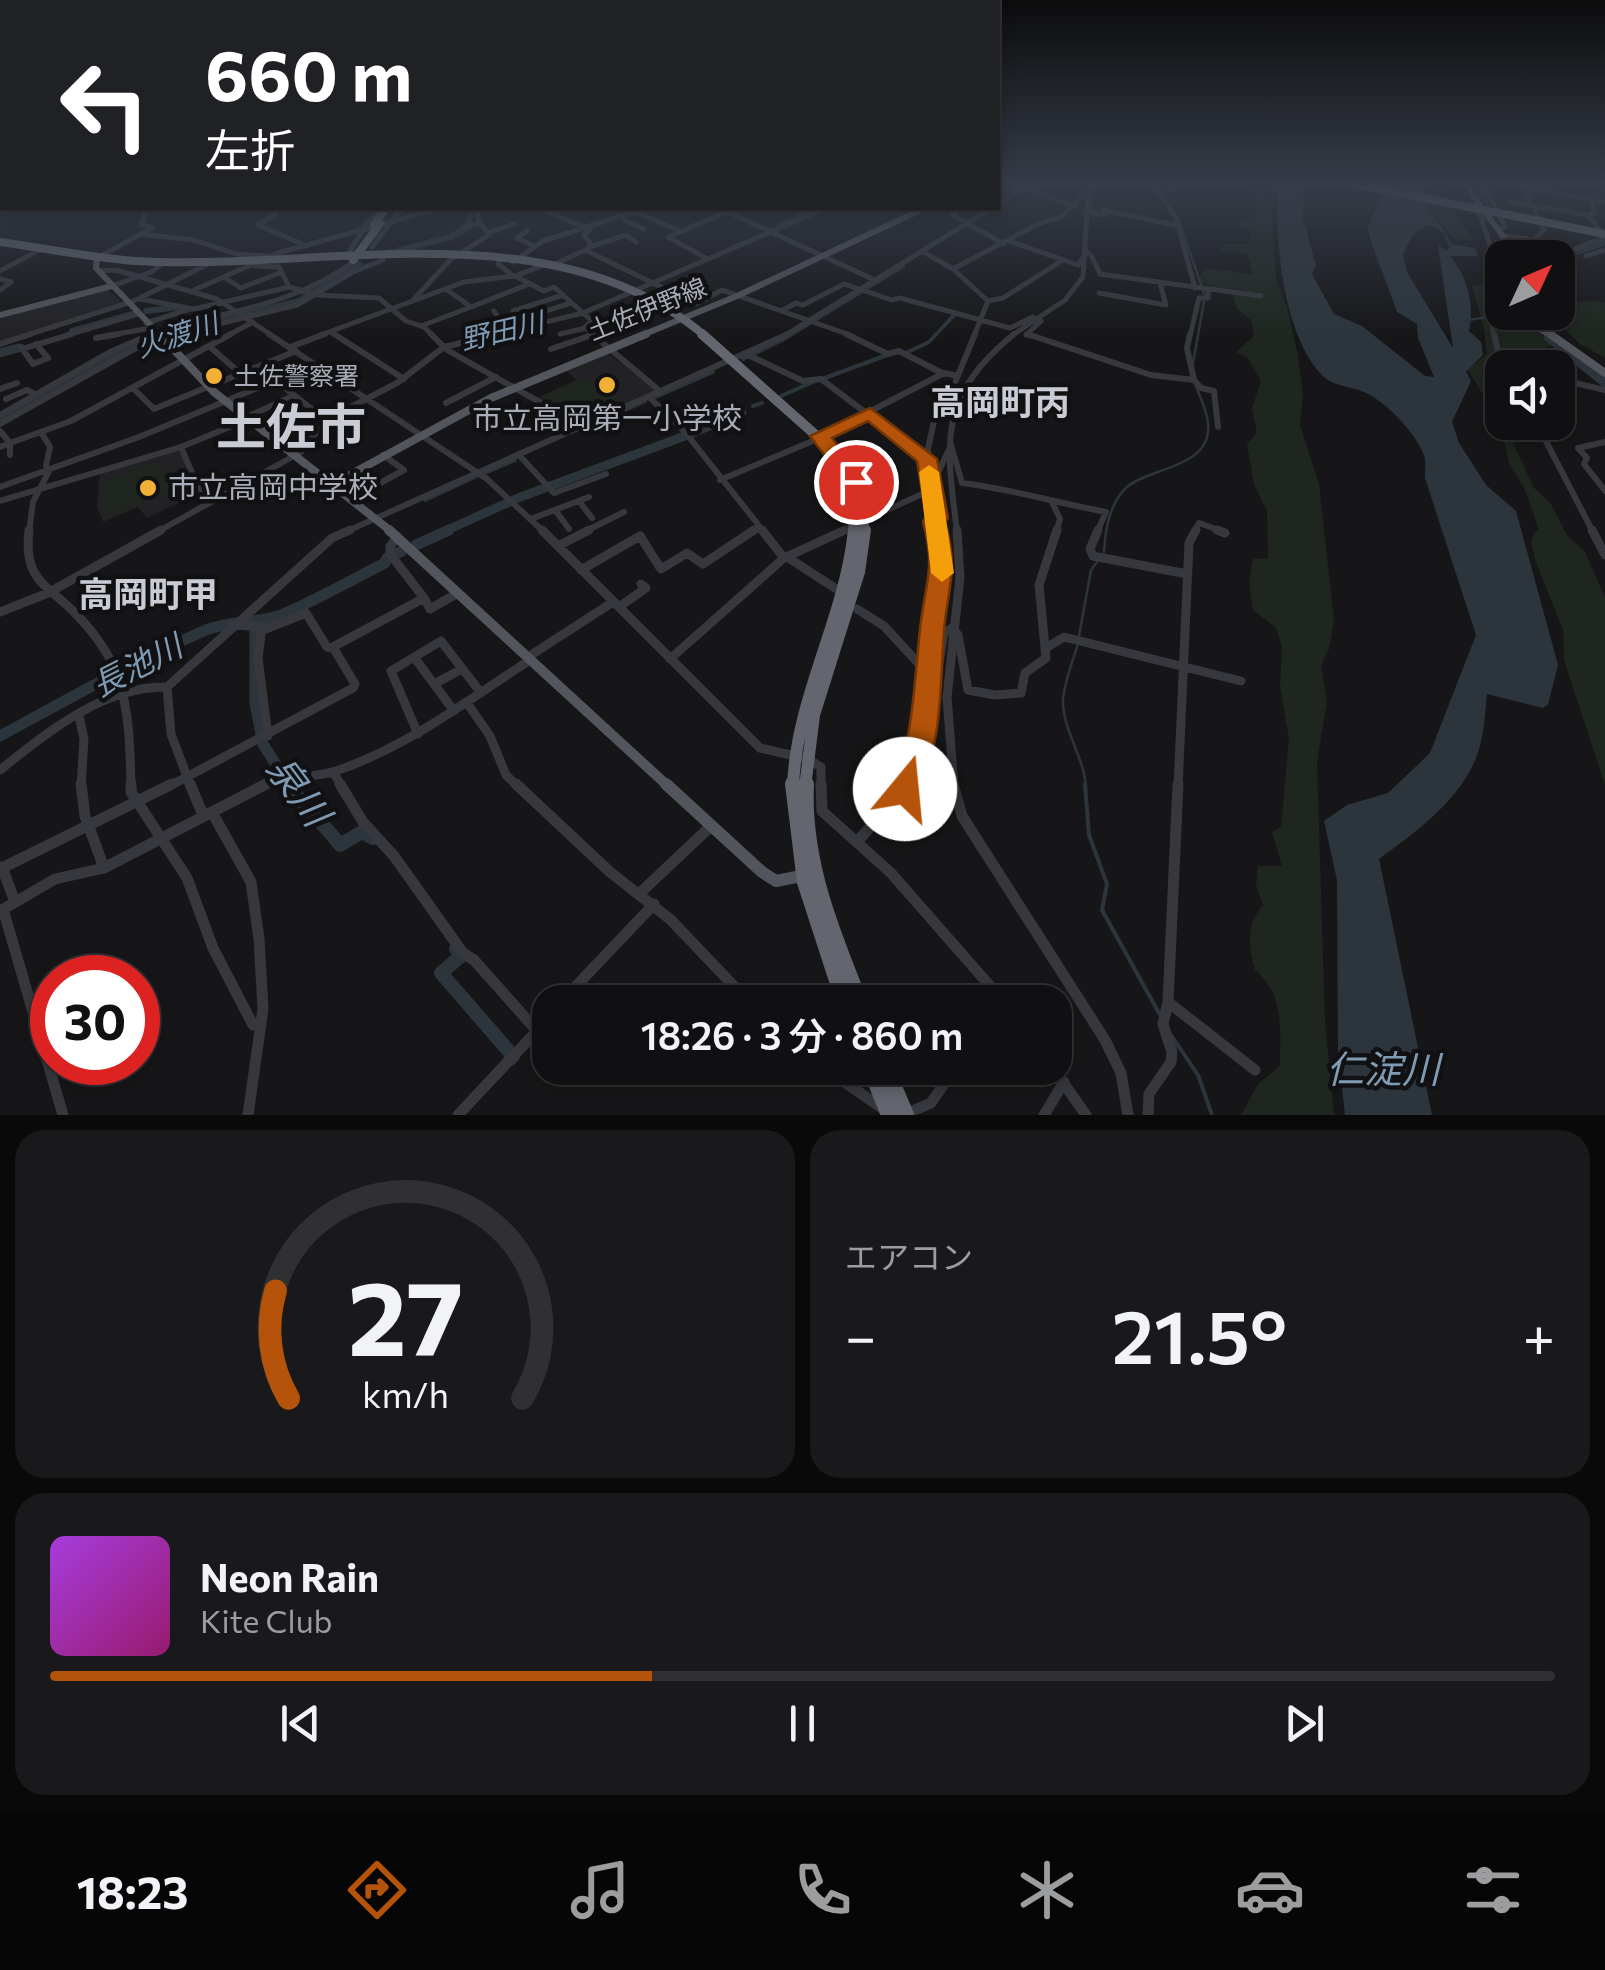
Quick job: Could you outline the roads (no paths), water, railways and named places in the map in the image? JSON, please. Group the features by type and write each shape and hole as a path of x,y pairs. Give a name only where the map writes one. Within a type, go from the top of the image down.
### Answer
{"highway":[{"path":"358,257 367,236"},
{"path":"0,242 96,259 165,263 358,257 504,259 549,264 635,291 680,321 818,438 839,468 861,522 860,564 851,610 799,758"},
{"path":"165,263 264,261"},
{"path":"839,985 794,824 802,707 861,522"},
{"path":"807,875 853,985"},
{"path":"880,1085 897,1114"},
{"path":"890,1085 897,1114"}],"main road":[{"name":"土佐伊野線","path":"335,483 514,388 680,321 865,236"},
{"path":"96,259 99,272 208,387 376,518 772,879 782,881 807,875"},
{"path":"0,315 112,286"},
{"path":"1542,330 1605,373"}],"street":[{"path":"96,259 136,236"},
{"path":"158,236 194,240 264,261 279,267 289,287"},
{"path":"283,236 306,246"},
{"path":"194,290 264,261 344,236"},
{"path":"313,294 378,236"},
{"path":"412,302 453,258 485,236"},
{"path":"520,236 517,238 532,245"},
{"path":"560,334 585,328 592,321 554,287 544,291 498,264 532,245 562,236"},
{"path":"585,236 591,244 587,249"},
{"path":"134,389 154,409 331,332 446,289 475,279 513,275 623,236"},
{"path":"627,236 636,242"},
{"path":"669,236 708,258"},
{"path":"0,612 48,593 296,455 326,420 404,378 443,346 583,313 760,236"},
{"path":"787,236 877,280"},
{"path":"248,1115 262,979 251,882 207,814 190,775 166,706 168,686 332,538 749,356 811,323 946,236"},
{"path":"991,236 1081,265 1088,252"},
{"path":"953,268 1020,236"},
{"path":"1084,236 1098,273 1203,293"},
{"path":"1183,236 1203,293"},
{"path":"1519,236 1534,240 1538,236"},
{"path":"1575,248 1599,236"},
{"path":"478,242 504,259"},
{"path":"0,290 10,282 0,275 44,248"},
{"path":"587,249 696,304 722,290 863,340 888,354 899,352 956,380"},
{"path":"1586,256 1605,250"},
{"path":"923,252 953,268 988,301"},
{"path":"957,401 993,354 1076,290 1088,270 1088,252"},
{"path":"96,338 155,332 296,305 384,259"},
{"path":"988,301 1003,298 1063,260"},
{"path":"112,286 165,263"},
{"path":"0,344 36,344 140,299 208,264"},
{"path":"99,272 112,269 194,290 222,302 421,434 512,500 760,748 822,767 822,811 891,873 987,985"},
{"path":"224,278 241,288 282,272"},
{"path":"1099,293 1166,306 1160,283"},
{"path":"421,326 529,284"},
{"path":"779,312 844,284 890,300 900,298 923,307 982,316 1010,328 1047,313"},
{"path":"10,455 10,443 0,427 193,309 289,287 313,294 375,297 400,318 421,326 443,346 584,427"},
{"path":"1218,426 1214,390 1201,388 1194,380 1187,348 1196,308 1208,288 1261,296"},
{"path":"446,289 471,307"},
{"path":"514,311 563,295"},
{"path":"140,299 193,309 224,338"},
{"path":"857,842 911,778 931,678 932,626 942,570 927,459 929,427 956,380 988,301"},
{"path":"528,317 571,303"},
{"path":"494,311 507,332"},
{"path":"1047,313 1026,335 1102,356 1151,375 1194,380"},
{"path":"19,344 138,314"},
{"path":"0,446 42,434 134,389 253,322"},
{"path":"585,328 661,392"},
{"path":"0,415 114,350 155,332"},
{"path":"331,332 404,378"},
{"path":"552,348 592,335"},
{"path":"19,344 33,364 48,358 36,344"},
{"path":"209,346 241,374"},
{"path":"749,356 803,381 821,379 927,459"},
{"path":"0,487 50,471 315,364"},
{"path":"258,367 326,420"},
{"path":"720,480 818,438 944,374"},
{"path":"446,403 496,377"},
{"path":"956,380 951,444 960,557 949,703 955,800 978,846 1105,1040 1122,1073 1128,1115"},
{"path":"1575,382 1605,390"},
{"path":"2,393 17,383"},
{"path":"2,393 16,407"},
{"path":"2,393 33,393"},
{"path":"0,500 181,447 293,396"},
{"path":"650,398 686,432 758,528 785,557 837,589"},
{"path":"42,434 50,447 46,466 50,471"},
{"path":"1545,440 1605,555"},
{"path":"1605,442 1578,448 1587,458 1584,464 1605,491"},
{"path":"930,475 936,475 951,444"},
{"path":"951,444 962,484 1011,489 1106,512 1090,549 1102,560 1187,574"},
{"path":"181,447 197,485 212,501"},
{"path":"353,498 404,470 383,455"},
{"path":"520,456 554,493 606,474"},
{"path":"50,471 36,492 29,556 48,593 74,610 93,633 115,673 123,691 130,734 129,784 136,803 187,878 212,948 257,1026"},
{"path":"670,659 785,557 933,489"},
{"path":"531,520 589,496"},
{"path":"578,501 592,518"},
{"path":"952,628 958,635 966,686 972,692 1021,694 1025,673 1046,658 1039,585 1060,519 1052,502"},
{"path":"555,510 569,528"},
{"path":"558,546 624,512"},
{"path":"1148,1115 1149,1094 1171,1062 1172,1052 1164,1020 1168,1002 1180,668 1189,542 1198,523 1224,533"},
{"path":"580,570 640,536 661,569 687,553 703,564 758,528"},
{"path":"398,538 392,542 390,554 430,609 458,593"},
{"path":"6,907 54,879 104,868 283,777 333,772 418,734 529,658 646,588 642,584"},
{"path":"331,648 424,598"},
{"path":"851,610 889,633 931,678"},
{"path":"63,1115 6,907 1,866 90,828 353,688 355,684 306,613 263,630"},
{"path":"235,624 260,626 263,630"},
{"path":"931,678 937,675 944,633 952,628"},
{"path":"263,630 258,658 263,738"},
{"path":"1046,648 1064,637 1241,681"},
{"path":"418,734 391,671 445,640 481,693"},
{"path":"414,657 454,711"},
{"path":"434,684 462,669"},
{"path":"0,770 123,691 147,684 168,686"},
{"path":"467,703 490,736 506,775 547,818 654,904 733,985"},
{"path":"80,716 87,735 80,764 83,809 104,868"},
{"path":"333,772 363,822 394,856 463,953 474,960 532,1025"},
{"path":"639,894 712,826"},
{"path":"577,985 654,904"},
{"path":"1168,1002 1255,1070"},
{"path":"458,1115 532,1038"},
{"path":"846,1085 866,1100 897,1114 931,1103 943,1085"},
{"path":"1044,1115 1062,1085"},
{"path":"1066,1085 1086,1115"}],"water":[{"name":"仁淀川","path":"1278,236 1308,236 1316,266 1312,274 1334,314 1362,326 1425,376 1434,377 1418,338 1417,324 1397,312 1370,236 1412,236 1403,255 1407,272 1453,348 1438,245 1446,251 1450,248 1447,236 1452,244 1475,248 1478,256 1450,256 1465,282 1471,310 1469,331 1481,342 1483,355 1466,372 1471,381 1452,422 1459,443 1486,485 1516,511 1558,665 1548,704 1543,708 1487,694 1481,741 1466,777 1441,808 1379,859 1432,1115 1345,1115 1338,1050 1337,880 1324,821 1347,805 1388,793 1430,753 1476,635 1425,478 1425,457 1420,446 1383,404 1366,393 1332,382 1309,359 1290,312"}],"waterway":[{"name":"火渡川","path":"385,254 452,236"},
{"path":"1184,236 1205,296 1193,363"},
{"path":"1500,236 1502,240"},
{"path":"1575,253 1605,242"},
{"name":"火渡川","path":"157,336 299,301 359,264"},
{"path":"743,359 782,340 903,266"},
{"name":"野田川","path":"146,311 178,307"},
{"name":"野田川","path":"72,331 133,314"},
{"path":"904,354 929,342 955,314"},
{"path":"1468,320 1485,318"},
{"name":"火渡川","path":"0,419 147,339 167,334"},
{"path":"1548,337 1605,383"},
{"name":"野田川","path":"0,353 18,348"},
{"path":"822,379 890,354"},
{"path":"655,397 713,372"},
{"path":"781,396 815,381"},
{"path":"1104,552 1107,526 1121,493 1137,480 1191,458 1201,449 1208,423 1196,386"},
{"path":"625,410 645,401"},
{"path":"753,406 762,403"},
{"name":"長池川","path":"690,434 742,412"},
{"name":"長池川","path":"443,532 518,498 685,436"},
{"path":"485,473 515,460"},
{"path":"425,500 477,476"},
{"name":"長池川","path":"416,545 449,530"},
{"name":"長池川","path":"395,554 402,551"},
{"name":"長池川","path":"0,736 206,630 281,615 385,563 387,558"},
{"path":"1079,636 1091,570 1097,562"},
{"name":"泉川","path":"255,628 255,703 263,744 289,785"},
{"path":"1078,644 1063,700 1086,787"},
{"path":"1085,784 1089,835 1107,884 1102,910 1160,1015"},
{"name":"泉川","path":"289,785 340,845 362,832 373,838"},
{"name":"泉川","path":"456,949 461,956 441,973 513,1056 510,1059"},
{"path":"1171,1035 1198,1075 1212,1115"}],"place":[{"name":"土佐警察署","path":"214,376"},
{"name":"市立高岡第一小学校","path":"607,385"},
{"name":"市立高岡中学校","path":"148,488"}],"district":[{"name":"高岡町丙","path":"1000,403"},
{"name":"土佐市","path":"291,427"},
{"name":"高岡町甲","path":"148,595"}]}
